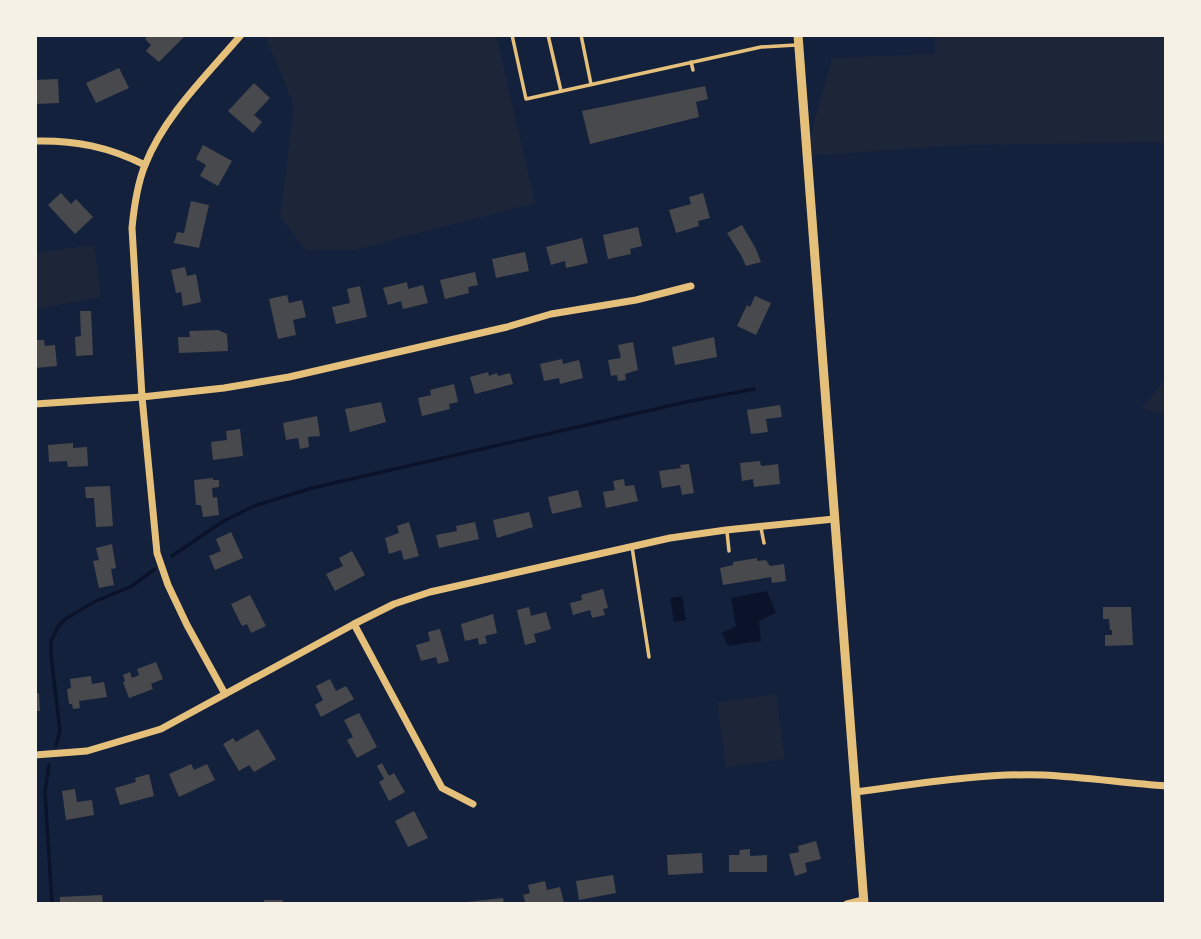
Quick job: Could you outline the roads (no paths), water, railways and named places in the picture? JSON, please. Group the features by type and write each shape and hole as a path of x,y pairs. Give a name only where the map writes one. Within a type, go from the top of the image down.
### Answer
{"street":[{"path":"225,694 187,625 168,585 157,553 142,397 132,228 145,165 158,138 180,107 241,35"},
{"path":"798,40 863,902 847,904"},
{"path":"35,141 83,142 145,165"},
{"path":"35,404 142,397 225,388 289,377 507,327 551,314 636,300 691,286"},
{"path":"35,755 87,751 143,736 178,721 354,624 394,604 430,592 632,547 726,530 834,519"},
{"path":"354,624 442,788 473,804"},
{"path":"855,792 974,777 1014,775 1044,775 1166,786"}],"lane":[{"path":"512,35 526,99 798,40"},
{"path":"548,35 561,91"},
{"path":"581,35 591,84"},
{"path":"691,62 693,70"},
{"path":"761,526 764,543"},
{"path":"726,530 729,551"},
{"path":"632,547 649,657"}],"waterway":[{"path":"172,556 222,522 254,506 312,488 686,402 754,389"},
{"path":"56,745 60,731 51,641 58,627 65,619 94,602 132,586 155,569"},
{"path":"49,765 45,792 52,904"}]}
